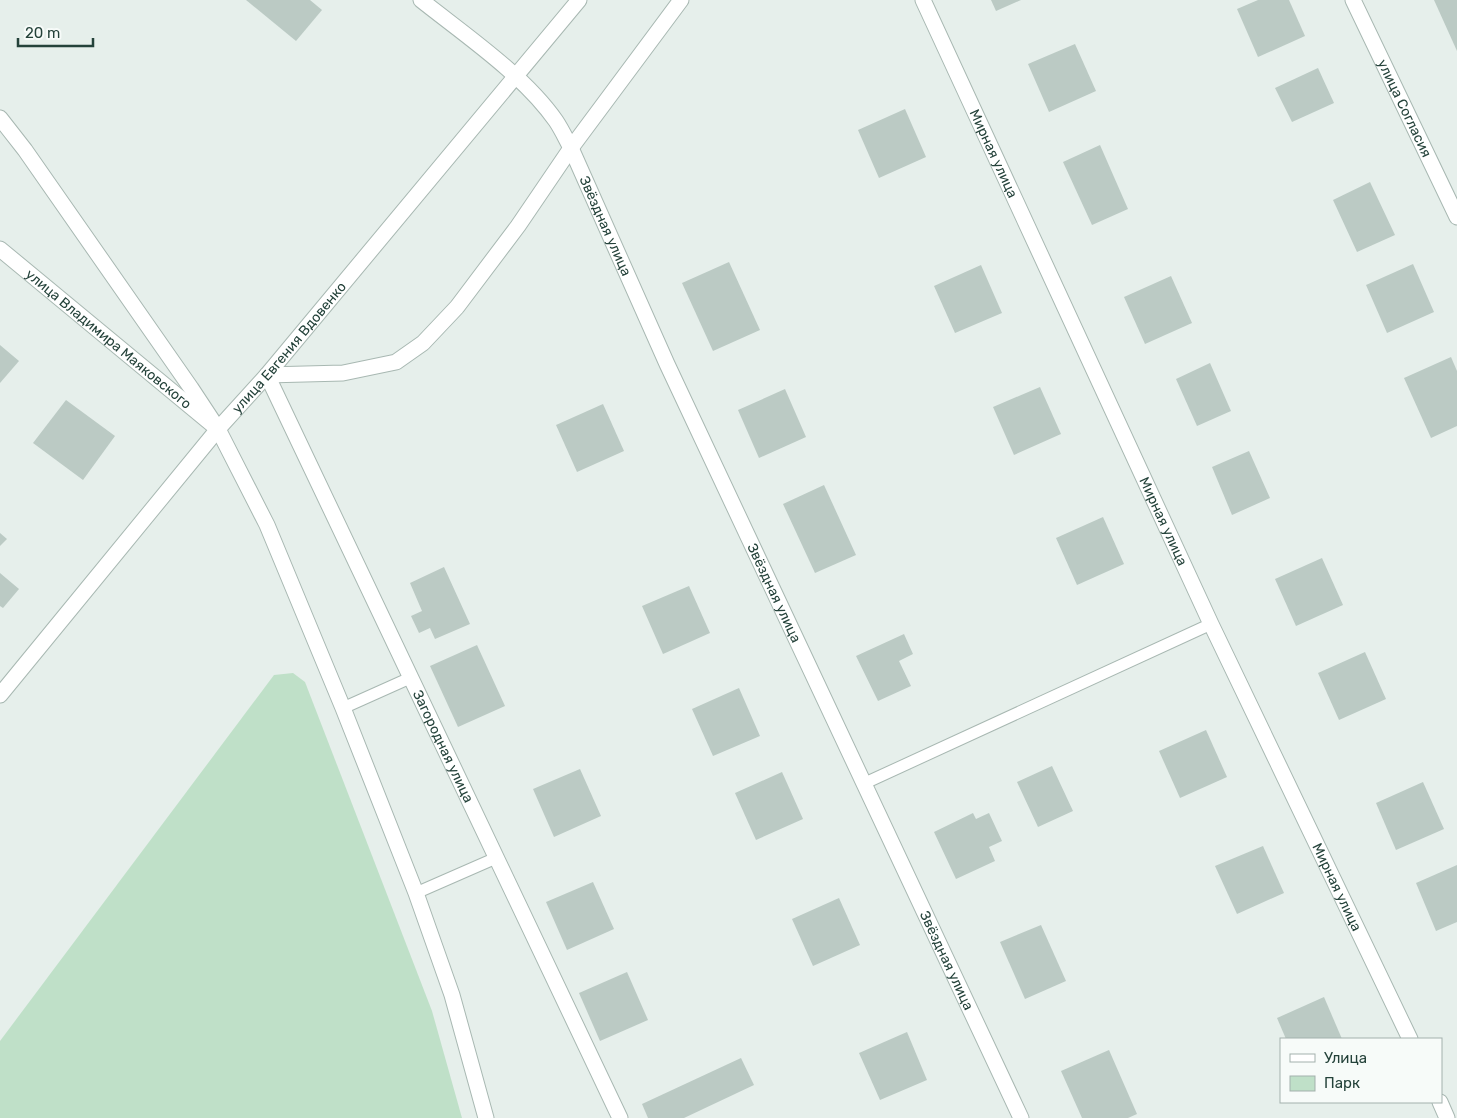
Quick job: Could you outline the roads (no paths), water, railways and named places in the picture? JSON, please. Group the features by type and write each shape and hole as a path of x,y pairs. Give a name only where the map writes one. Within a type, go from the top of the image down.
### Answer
{"street":[{"name":"Звёздная улица","path":"421,0 516,76 556,122 571,148 667,364 1021,1118"},
{"name":"улица Евгения Вдовенко","path":"0,695 218,429 268,375 579,0"},
{"path":"268,375 343,373 396,362 422,343 458,307 518,226 571,148 681,0"},
{"name":"Мирная улица","path":"923,0 1211,624 1410,1038"},
{"name":"улица Согласия","path":"1353,0 1457,217"},
{"path":"0,118 25,150 218,429 267,525 343,708 416,893 452,995 486,1118"},
{"name":"улица Владимира Маяковского","path":"0,249 218,429"},
{"name":"Загородная улица","path":"268,375 620,1118"},
{"path":"1440,1103 1447,1118"}],"lane":[{"path":"863,784 1211,624"},
{"path":"343,708 410,678"},
{"path":"416,893 496,858"}]}
